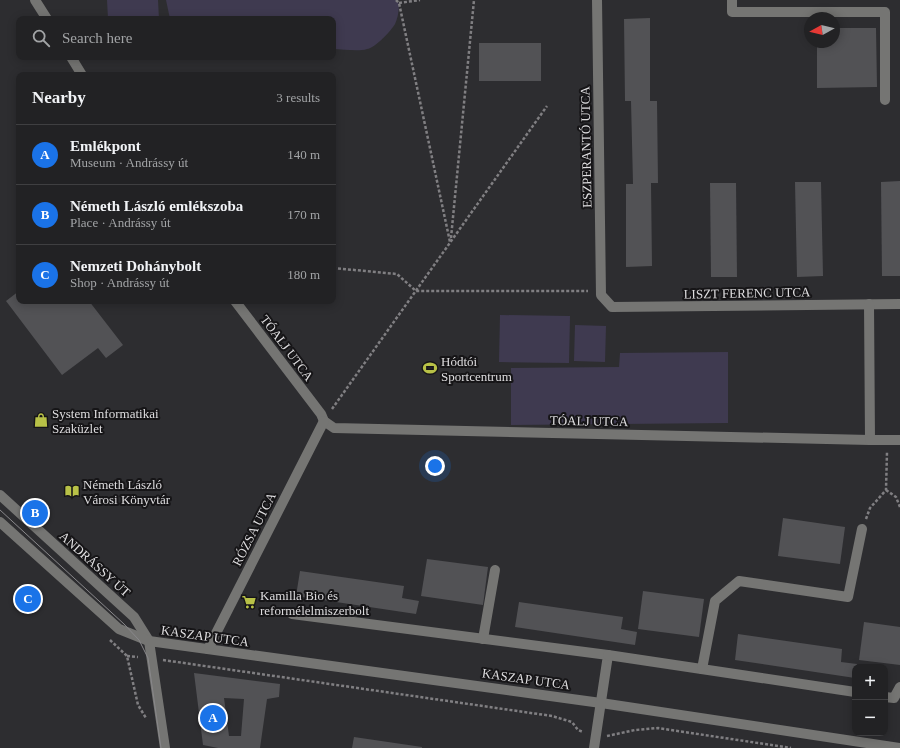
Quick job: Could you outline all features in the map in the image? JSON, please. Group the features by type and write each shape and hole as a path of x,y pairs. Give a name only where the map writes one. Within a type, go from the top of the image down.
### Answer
{"street":[{"path":"35,0 45,16"},
{"name":"ESZPERANTÓ UTCA","path":"597,0 601,293"},
{"path":"732,0 732,12 885,12 885,100"},
{"path":"73,60 80,72"},
{"name":"LISZT FERENC UTCA","path":"601,293 612,307 900,304"},
{"name":"TÓALJ UTCA","path":"237,304 321,414 324,421 334,428 900,440"},
{"path":"869,304 870,440"},
{"name":"RÓZSA UTCA","path":"208,649 324,421"},
{"name":"ANDRÁSSY ÚT","path":"0,494 134,617 149,641 165,748"},
{"path":"0,522 119,629 149,641"},
{"path":"702,669 715,601 739,581 848,597 862,530"},
{"path":"483,639 495,570"},
{"path":"292,614 608,655 852,692"},
{"name":"KASZAP UTCA","path":"149,641 601,702 900,748"},
{"path":"594,748 608,655"},
{"path":"888,697 894,698 900,687"}],"path":[{"path":"396,0 399,3 450,242"},
{"path":"399,3 420,0"},
{"path":"450,242 474,0"},
{"path":"324,421 547,106"},
{"path":"336,268 398,274 416,291 601,293"},
{"path":"862,530 870,508 886,490 886,467"},
{"path":"886,490 896,496 900,507"},
{"path":"147,722 146,716 138,705 127,656 552,716 572,722 578,730 596,737 612,736 635,730 658,728 791,748"}],"shaded area":[{"path":"107,0 158,0 159,16 108,16"},
{"path":"166,0 398,0 399,3 398,16 390,31 374,46 363,50 336,49 336,16 169,16"},
{"path":"500,315 570,316 569,363 499,362"},
{"path":"575,325 606,326 605,362 574,361"},
{"path":"728,352 728,423 511,425 511,368 619,367 620,353"}],"building":[{"path":"650,18 650,101 657,101 658,183 651,183 652,266 626,267 626,184 633,184 631,101 625,101 624,19"},
{"path":"840,28 876,28 877,87 817,88 817,48 840,48"},
{"path":"479,43 541,43 541,81 479,81"},
{"path":"900,181 900,276 882,276 881,182"},
{"path":"795,182 821,182 823,276 797,277"},
{"path":"710,183 736,183 737,277 711,277"},
{"path":"16,293 16,304 91,304 123,345 106,358 98,348 62,375 6,301"},
{"path":"783,518 845,527 840,564 778,556"},
{"path":"427,559 488,567 483,605 421,596"},
{"path":"300,571 404,586 402,598 419,601 416,614 296,596"},
{"path":"643,591 704,599 699,637 638,629"},
{"path":"519,602 623,617 621,629 637,632 635,645 515,627"},
{"path":"864,622 900,627 900,665 859,660"},
{"path":"738,634 842,649 841,662 857,664 852,664 852,678 735,660"},
{"path":"194,673 280,684 279,697 267,699 260,748 218,748 203,745","holes":["224,698 244,699 241,736 229,736"]},
{"path":"354,737 422,747 422,748 352,748"}],"tram line":[{"path":"0,510 124,624 139,640 148,658 161,748"}],"place":[{"name":"Hódtói Sportcentrum","path":"430,368"},
{"name":"System Informatikai Szaküzlet","path":"41,420"},
{"name":"Németh László Városi Könyvtár","path":"72,491"},
{"name":"Németh László emlékszoba","path":"35,513"},
{"name":"Nemzeti Dohánybolt","path":"28,599"},
{"name":"Kamilla Bio és reformélelmiszerbolt","path":"249,602"},
{"name":"Emlékpont","path":"213,718"}]}
